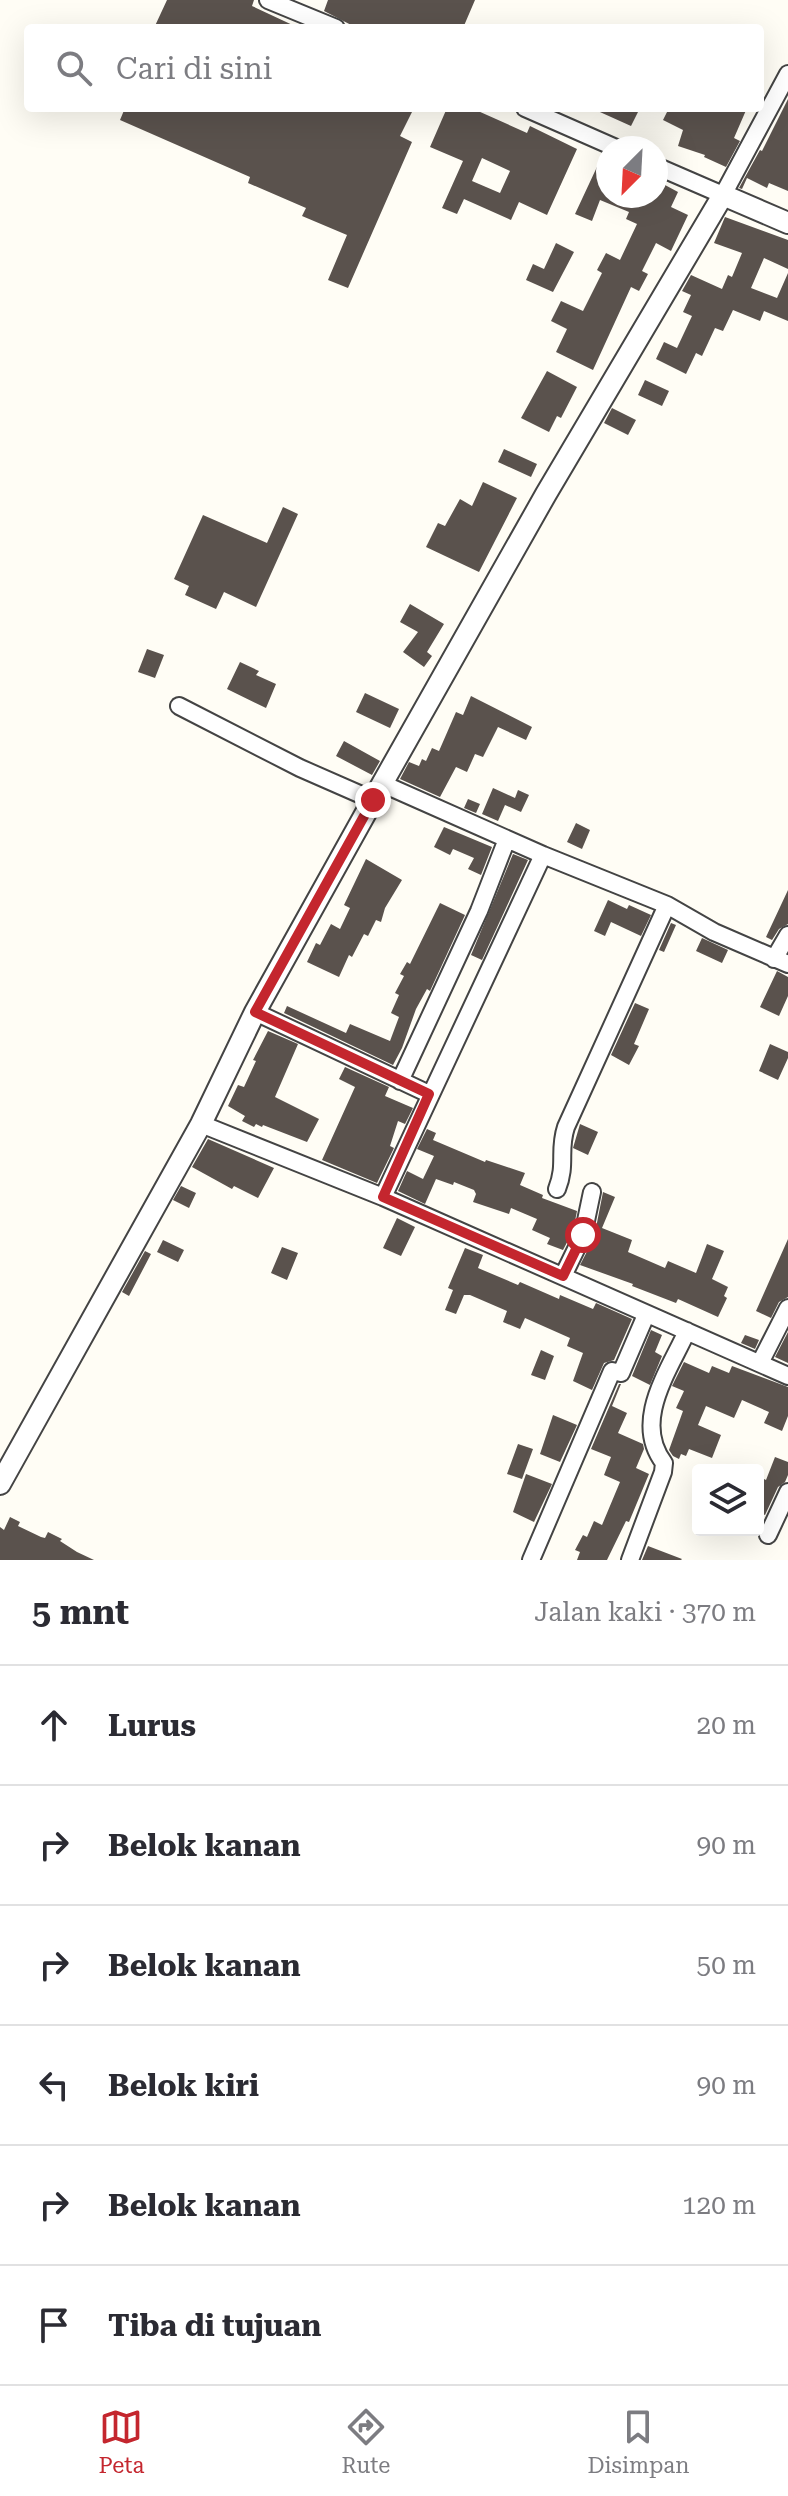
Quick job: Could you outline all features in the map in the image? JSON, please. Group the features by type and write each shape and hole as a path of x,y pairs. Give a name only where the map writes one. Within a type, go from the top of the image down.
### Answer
{"street":[{"path":"268,0 326,24"},
{"path":"0,1484 201,1124 255,1012 546,494 723,195 788,74"},
{"path":"534,112 596,139"},
{"path":"668,171 788,223"},
{"path":"179,706 300,768 378,792 507,839 667,905 714,932 781,962 788,935"},
{"path":"400,1081 479,911 507,839"},
{"path":"383,1197 543,855"},
{"path":"557,1189 563,1173 561,1143 566,1127 667,905"},
{"path":"255,1012 429,1094"},
{"path":"201,1124 383,1197 788,1376"},
{"path":"563,1276 583,1235 592,1192"},
{"path":"760,1363 788,1308"},
{"path":"531,1560 612,1371 621,1373 646,1315"},
{"path":"630,1560 664,1467 654,1450 650,1415 687,1331"},
{"path":"768,1535 788,1492"}],"building":[{"path":"167,0 254,0 252,6 290,24 156,24"},
{"path":"328,0 475,0 465,24 349,24 324,11"},
{"path":"788,99 788,191 769,183 767,188 747,178 742,189 739,188 762,151"},
{"path":"123,112 412,112 400,136 412,142 348,288 328,280 347,235 302,216 306,208 248,183 250,177 120,120"},
{"path":"445,112 480,112 527,133 530,126 577,149 547,215 519,202 511,220 464,199 457,214 442,208 463,161 430,147","holes":["482,158 510,171 500,193 472,181"]},
{"path":"600,112 638,112 631,126"},
{"path":"667,112 745,112 734,138 740,141 726,167 705,155 678,146 683,130 663,120"},
{"path":"596,169 597,208 592,221 575,214"},
{"path":"668,187 678,192 671,207 688,215 671,251 656,243 642,271 648,274 639,291 631,287 593,370 556,352 567,329 551,321 561,301 583,311 602,273 597,270 606,253 620,260 637,224 626,219 629,212 619,208 668,208"},
{"path":"725,217 788,240 788,269 764,258 751,288 777,298 788,273 788,321 764,311 760,321 733,310 723,331 715,328 702,356 696,353 686,374 656,359 664,342 677,348 692,316 683,312 691,295 682,291 691,275 722,289 728,275 732,277 742,253 714,243"},
{"path":"556,243 574,252 553,292 526,280 533,264 544,269"},
{"path":"547,371 577,387 561,418 557,416 549,432 521,418"},
{"path":"645,380 669,391 662,406 638,395"},
{"path":"612,408 636,420 628,435 604,423"},
{"path":"504,449 537,464 531,477 498,462"},
{"path":"483,482 517,498 479,572 426,547 438,523 445,526 460,499 472,506"},
{"path":"283,507 298,514 256,607 224,592 216,609 185,595 189,586 174,579 203,515 267,543"},
{"path":"410,604 444,624 427,652 432,656 424,667 403,652 418,632 400,622"},
{"path":"147,649 164,655 155,678 138,672"},
{"path":"240,662 259,671 256,675 276,684 266,708 227,689"},
{"path":"365,693 399,709 390,728 356,712"},
{"path":"471,696 532,727 526,740 498,727 483,757 475,754 467,772 456,767 440,797 400,779 409,762 419,766 422,759 426,761 432,748 439,751 456,712 463,715"},
{"path":"344,741 380,761 372,775 336,756"},
{"path":"493,788 515,798 518,790 529,795 521,812 505,805 498,821 482,814"},
{"path":"468,799 480,804 476,813 464,808"},
{"path":"576,823 590,830 582,849 567,842"},
{"path":"444,827 492,847 481,875 468,869 474,858 453,849 450,855 434,847"},
{"path":"513,854 528,860 482,960 471,955"},
{"path":"366,859 402,880 385,908 381,922 376,920 368,936 364,934 352,957 349,955 339,977 307,962 316,943 320,945 331,924 340,929 350,908 344,905"},
{"path":"788,890 788,924 779,929 772,940 766,937"},
{"path":"608,900 651,915 641,936 611,922 605,936 594,931"},
{"path":"440,903 465,915 430,991 427,989 416,1009 393,1065 284,1013 287,1006 346,1033 350,1024 390,1041 399,1017 391,1013 399,995 395,993 404,976 400,974 407,962 410,964"},
{"path":"671,923 676,925 664,952 659,950"},
{"path":"702,938 728,950 722,963 696,951"},
{"path":"777,971 788,977 788,996 779,1016 760,1007"},
{"path":"635,1003 649,1009 634,1044 639,1046 629,1065 611,1055"},
{"path":"268,1031 298,1044 275,1097 319,1119 307,1142 263,1125 256,1124 254,1127 242,1121 245,1116 228,1106 238,1085 244,1087"},
{"path":"770,1044 788,1052 778,1080 759,1071"},
{"path":"345,1067 389,1087 385,1096 413,1108 405,1124 398,1121 390,1146 394,1148 377,1183 322,1160 355,1087 339,1079"},
{"path":"580,1124 598,1132 588,1155 573,1148"},
{"path":"427,1129 436,1133 433,1140 485,1162 525,1173 520,1185 543,1195 542,1198 577,1211 573,1231 563,1250 547,1244 550,1238 532,1230 537,1219 511,1208 509,1214 473,1202 474,1190 454,1182 453,1185 436,1179 425,1204 398,1191 407,1171 423,1179 434,1156 417,1149"},
{"path":"208,1139 274,1168 258,1198 234,1186 232,1189 192,1167"},
{"path":"181,1186 196,1193 189,1208 173,1200"},
{"path":"603,1192 615,1197 602,1228 632,1240 628,1252 665,1268 668,1261 696,1273 707,1244 724,1251 712,1279 728,1287 724,1296 727,1298 718,1317 678,1299 676,1303 580,1265 594,1238"},
{"path":"397,1218 415,1227 401,1256 383,1248"},
{"path":"788,1239 788,1297 779,1302 771,1318 756,1311"},
{"path":"163,1240 184,1250 178,1262 157,1252"},
{"path":"282,1247 298,1253 287,1280 271,1273"},
{"path":"465,1248 483,1255 478,1268 559,1299 560,1295 593,1309 596,1303 632,1319 614,1360 604,1363 592,1390 573,1381 583,1353 567,1346 570,1338 525,1318 520,1329 503,1322 507,1311 470,1295 464,1295 456,1314 445,1310 453,1290 448,1288"},
{"path":"145,1251 151,1254 129,1296 122,1292"},
{"path":"651,1330 662,1335 655,1352 662,1356 650,1385 632,1376"},
{"path":"788,1332 788,1363 775,1357"},
{"path":"745,1335 759,1340 755,1349 741,1343"},
{"path":"541,1350 554,1356 545,1380 531,1375"},
{"path":"684,1362 709,1373 712,1366 729,1373 732,1366 788,1387 788,1416 782,1431 764,1423 769,1412 742,1400 734,1418 706,1406 698,1425 721,1435 712,1458 689,1449 686,1456 681,1454 679,1459 673,1456 669,1450 683,1411 676,1408 684,1391 672,1386"},
{"path":"619,1384 612,1406 627,1413 618,1433 643,1444 636,1468 649,1474 629,1522 626,1521 607,1560 577,1560 580,1552 575,1550 583,1535 587,1537 594,1521 602,1525 620,1482 604,1475 611,1457 591,1449"},
{"path":"553,1415 577,1425 560,1462 540,1454"},
{"path":"518,1444 533,1449 522,1479 507,1474"},
{"path":"775,1457 788,1462 785,1482 778,1487 765,1515 764,1479"},
{"path":"526,1474 552,1484 534,1522 513,1512"},
{"path":"10,1517 20,1522 18,1526 45,1538 48,1532 94,1560 0,1560 0,1527 4,1530"},
{"path":"648,1546 682,1559 642,1560"}],"route":[{"path":"373,800 255,1012 429,1094 383,1197 563,1276 583,1235"}]}
